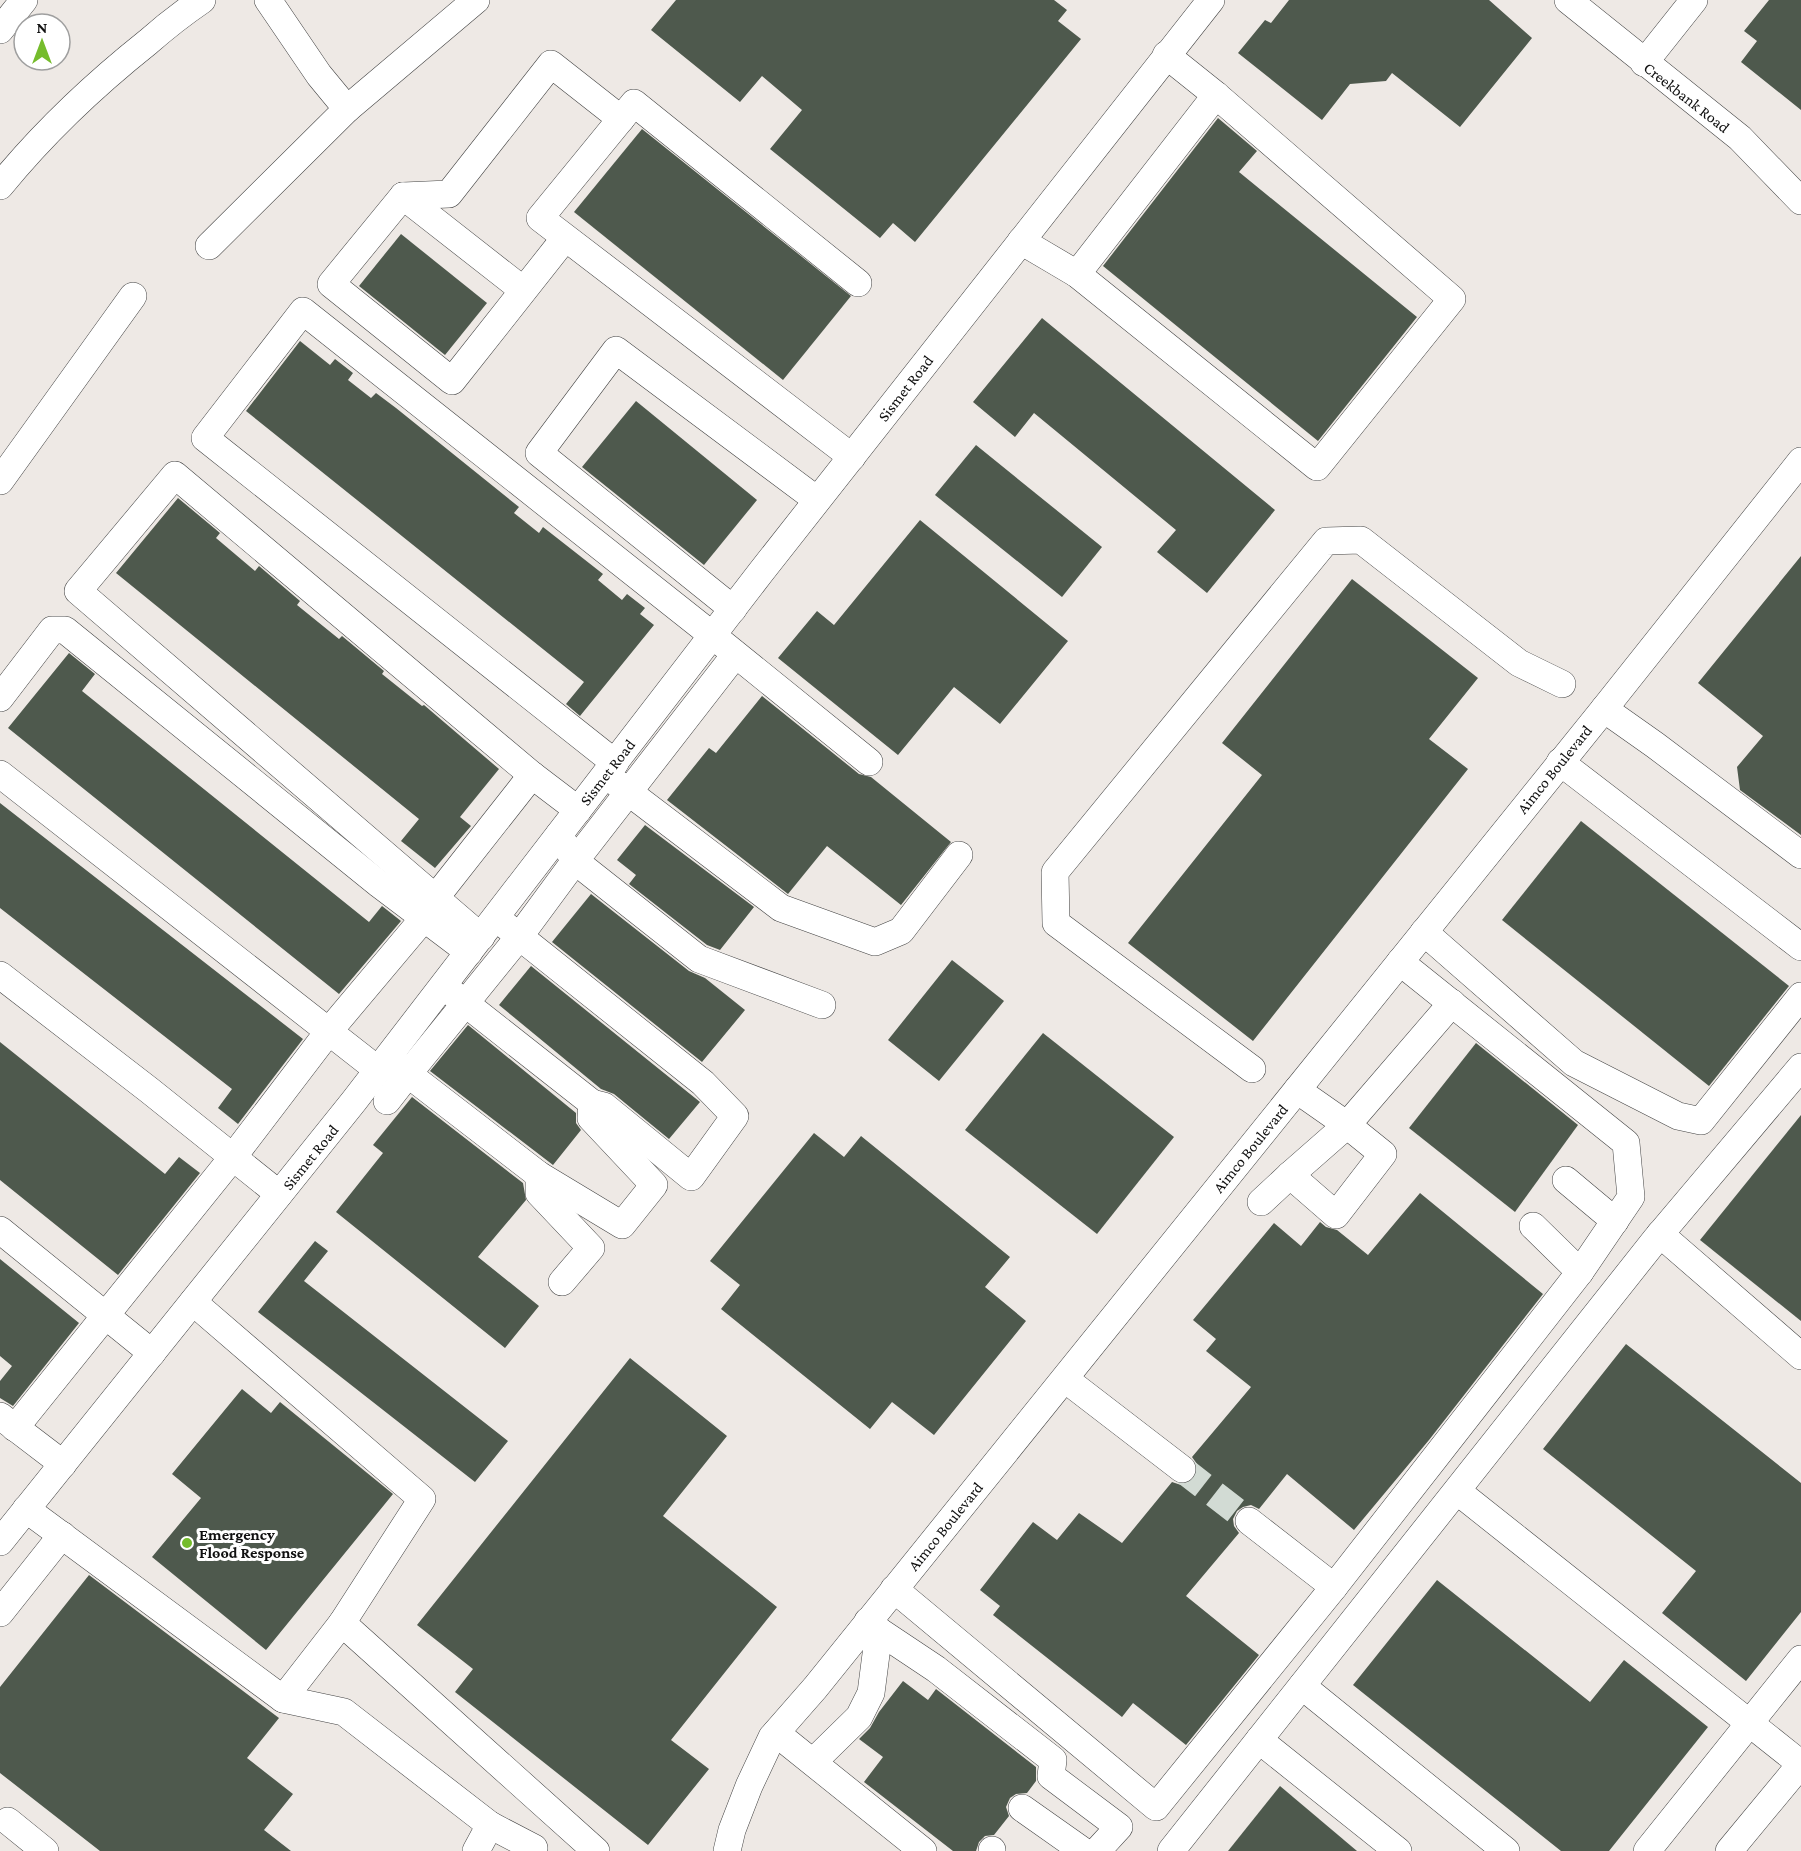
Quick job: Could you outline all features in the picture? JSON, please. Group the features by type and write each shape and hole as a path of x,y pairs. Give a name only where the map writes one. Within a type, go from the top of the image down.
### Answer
{"street":[{"path":"0,30 24,0"},
{"path":"268,0 319,75 347,109"},
{"path":"209,246 347,109 476,0"},
{"name":"Sismet Road","path":"0,1542 279,1194 392,1067 443,985 817,500 1211,0"},
{"name":"Creekbank Road","path":"1568,0 1740,138 1800,197"},
{"path":"1644,63 1694,0"},
{"path":"0,186 73,106 186,5"},
{"path":"1020,241 1077,274 1317,467 1452,299 1216,95 1166,55"},
{"path":"565,238 452,381 331,284 403,196 449,194 551,64 621,119"},
{"path":"1077,274 1216,95"},
{"path":"852,456 540,218 634,103 858,283"},
{"path":"403,196 524,290"},
{"path":"0,481 133,296"},
{"path":"868,762 712,635 303,311 205,438 610,769 628,792 781,908 875,942 901,931 959,855"},
{"path":"733,609 538,453 616,350 817,500"},
{"name":"Aimco Boulevard","path":"727,1851 732,1830 749,1786 772,1737 874,1626 894,1589 1604,709 1801,461"},
{"path":"430,907 78,591 175,475 532,775 578,810"},
{"path":"1252,1069 1056,923 1055,872 1326,541 1361,540 1519,663 1562,684"},
{"path":"0,698 52,630 65,630 379,884 430,907 482,935 519,937 703,1083 735,1116 691,1177 604,1106 592,1103 443,985"},
{"path":"387,1101 392,1067 464,1002 519,937 735,655"},
{"path":"1604,709 1656,745 1801,855"},
{"path":"654,712 678,729"},
{"path":"1560,762 1801,947"},
{"path":"0,774 329,1031 392,1067 538,1175 622,1225 654,1185 591,1118 592,1103"},
{"path":"63,1464 8,1422 106,1315 233,1157 329,1031 430,907 532,775"},
{"path":"559,835 575,861 699,959 822,1005"},
{"path":"1424,932 1574,1063 1678,1116 1701,1121 1801,996"},
{"path":"894,1589 1156,1807 1334,1587 1580,1272 1631,1197 1626,1143 1400,962"},
{"path":"0,975 279,1194"},
{"path":"1261,1202 1347,1125 1452,1003"},
{"path":"1172,1851 1660,1234 1801,1067"},
{"path":"1290,1175 1336,1215 1383,1154 1347,1125 1296,1090"},
{"path":"538,1175 538,1193 591,1248 562,1282"},
{"path":"1566,1180 1615,1221"},
{"path":"1533,1226 1580,1272"},
{"path":"0,1230 152,1353"},
{"path":"1660,1234 1801,1356"},
{"path":"193,1302 422,1499 342,1623 283,1699"},
{"path":"1065,1379 1182,1469"},
{"path":"1457,1491 1801,1764 1729,1851"},
{"path":"26,1509 283,1699 344,1712 489,1825 535,1850"},
{"path":"1249,1521 1334,1587"},
{"path":"0,1613 62,1535"},
{"path":"342,1623 596,1851"},
{"path":"813,1762 859,1717 871,1693 874,1626"},
{"path":"874,1626 936,1669 1053,1760 1051,1776 1119,1827 1097,1851"},
{"path":"1647,1851 1801,1659"},
{"path":"1302,1686 1506,1851"},
{"path":"776,1733 923,1851"},
{"path":"1259,1740 1398,1851"},
{"path":"1022,1808 1083,1851"},
{"path":"8,1821 45,1851"},
{"path":"476,1851 489,1825"}],"shaded area":[{"path":"0,0 1801,0 1801,1851 0,1851"}],"building":[{"path":"676,0 1054,0 1067,10 1058,21 1081,39 915,242 893,223 880,238 770,149 802,110 762,76 740,102 651,30"},
{"path":"1289,0 1489,0 1532,38 1460,127 1392,73 1386,81 1350,84 1322,120 1238,53 1265,20 1271,23"},
{"path":"1769,0 1801,0 1801,110 1741,62 1757,41 1744,31"},
{"path":"1218,118 1257,151 1239,172 1417,317 1318,441 1103,266"},
{"path":"642,129 851,296 783,380 574,212"},
{"path":"401,234 487,303 445,355 359,286"},
{"path":"1042,318 1275,510 1207,593 1157,552 1176,530 1034,413 1015,437 973,402"},
{"path":"300,341 330,365 335,359 353,373 348,380 371,398 376,393 396,408 519,507 514,513 539,533 543,527 603,574 598,580 622,600 627,594 645,608 640,614 654,625 580,716 566,704 584,682 246,411"},
{"path":"636,401 757,500 704,565 582,467"},
{"path":"976,445 1102,547 1062,597 935,495"},
{"path":"178,498 220,533 216,538 255,571 259,566 300,601 297,605 339,639 342,636 384,671 382,674 422,706 424,705 499,769 460,817 471,826 435,868 401,841 419,819 116,573"},
{"path":"920,520 1068,641 1000,724 954,687 898,755 778,658 817,611 834,625"},
{"path":"1801,556 1801,835 1740,790 1737,767 1763,736 1698,683"},
{"path":"1352,579 1478,678 1429,739 1468,769 1253,1041 1128,943 1262,775 1222,743"},
{"path":"69,653 95,674 82,691 369,922 382,906 401,921 339,994 8,728"},
{"path":"762,696 859,774 871,777 951,842 901,905 827,846 788,894 667,800 709,748 716,753"},
{"path":"0,803 303,1039 238,1124 218,1108 232,1089 0,908"},
{"path":"1581,821 1789,986 1709,1086 1502,920"},
{"path":"645,825 754,907 720,950 707,945 629,884 636,875 617,860"},
{"path":"591,894 689,971 705,978 745,1010 702,1062 552,942"},
{"path":"952,960 1004,1001 939,1081 888,1040"},
{"path":"531,966 700,1102 669,1139 614,1094 601,1089 499,1005"},
{"path":"468,1025 576,1113 576,1123 581,1130 553,1165 430,1071"},
{"path":"1043,1033 1174,1137 1097,1234 965,1130"},
{"path":"0,1042 165,1174 179,1157 200,1173 118,1275 0,1180"},
{"path":"1476,1043 1578,1125 1515,1212 1409,1128"},
{"path":"412,1097 523,1183 526,1200 478,1257 539,1306 505,1348 336,1212 383,1153 373,1145"},
{"path":"1801,1115 1801,1321 1700,1240"},
{"path":"814,1133 844,1157 861,1136 1010,1257 985,1287 1026,1321 934,1435 892,1402 870,1429 721,1309 740,1285 710,1261"},
{"path":"1420,1193 1543,1294 1429,1440 1354,1530 1287,1474 1259,1509 1251,1505 1237,1511 1233,1519 1234,1526 1239,1533 1186,1596 1259,1655 1186,1745 1133,1703 1122,1717 993,1615 1000,1606 980,1590 1033,1522 1057,1540 1079,1513 1122,1543 1172,1482 1181,1485 1194,1479 1198,1470 1192,1457 1251,1387 1206,1351 1216,1339 1193,1320 1274,1223 1301,1246 1320,1222 1326,1227 1337,1230 1368,1255"},
{"path":"315,1241 328,1251 304,1281 508,1441 475,1482 258,1312"},
{"path":"0,1259 79,1323 13,1406 0,1398 0,1381 12,1366 0,1356"},
{"path":"1626,1344 1801,1483 1801,1612 1746,1681 1662,1613 1696,1571 1543,1449"},
{"path":"630,1358 727,1436 663,1516 777,1607 671,1740 709,1769 648,1845 455,1692 473,1669 417,1625"},
{"path":"242,1389 271,1413 280,1402 393,1494 266,1650 152,1557 201,1498 172,1474"},
{"path":"89,1575 279,1718 247,1758 293,1794 264,1830 291,1851 100,1851 0,1773 0,1687"},
{"path":"1437,1580 1590,1702 1624,1660 1708,1727 1609,1851 1561,1851 1353,1685"},
{"path":"903,1681 928,1700 936,1689 1036,1767 1036,1781 1027,1793 1016,1794 1010,1798 1006,1807 1009,1816 994,1835 985,1836 979,1842 976,1851 953,1851 864,1782 883,1757 859,1739 870,1728 879,1712"},
{"path":"1280,1786 1357,1851 1228,1851"}],"tunnel":[{"path":"1182,1469 1249,1521"}],"place":[{"name":"Emergency Flood Response","path":"187,1543"}]}
